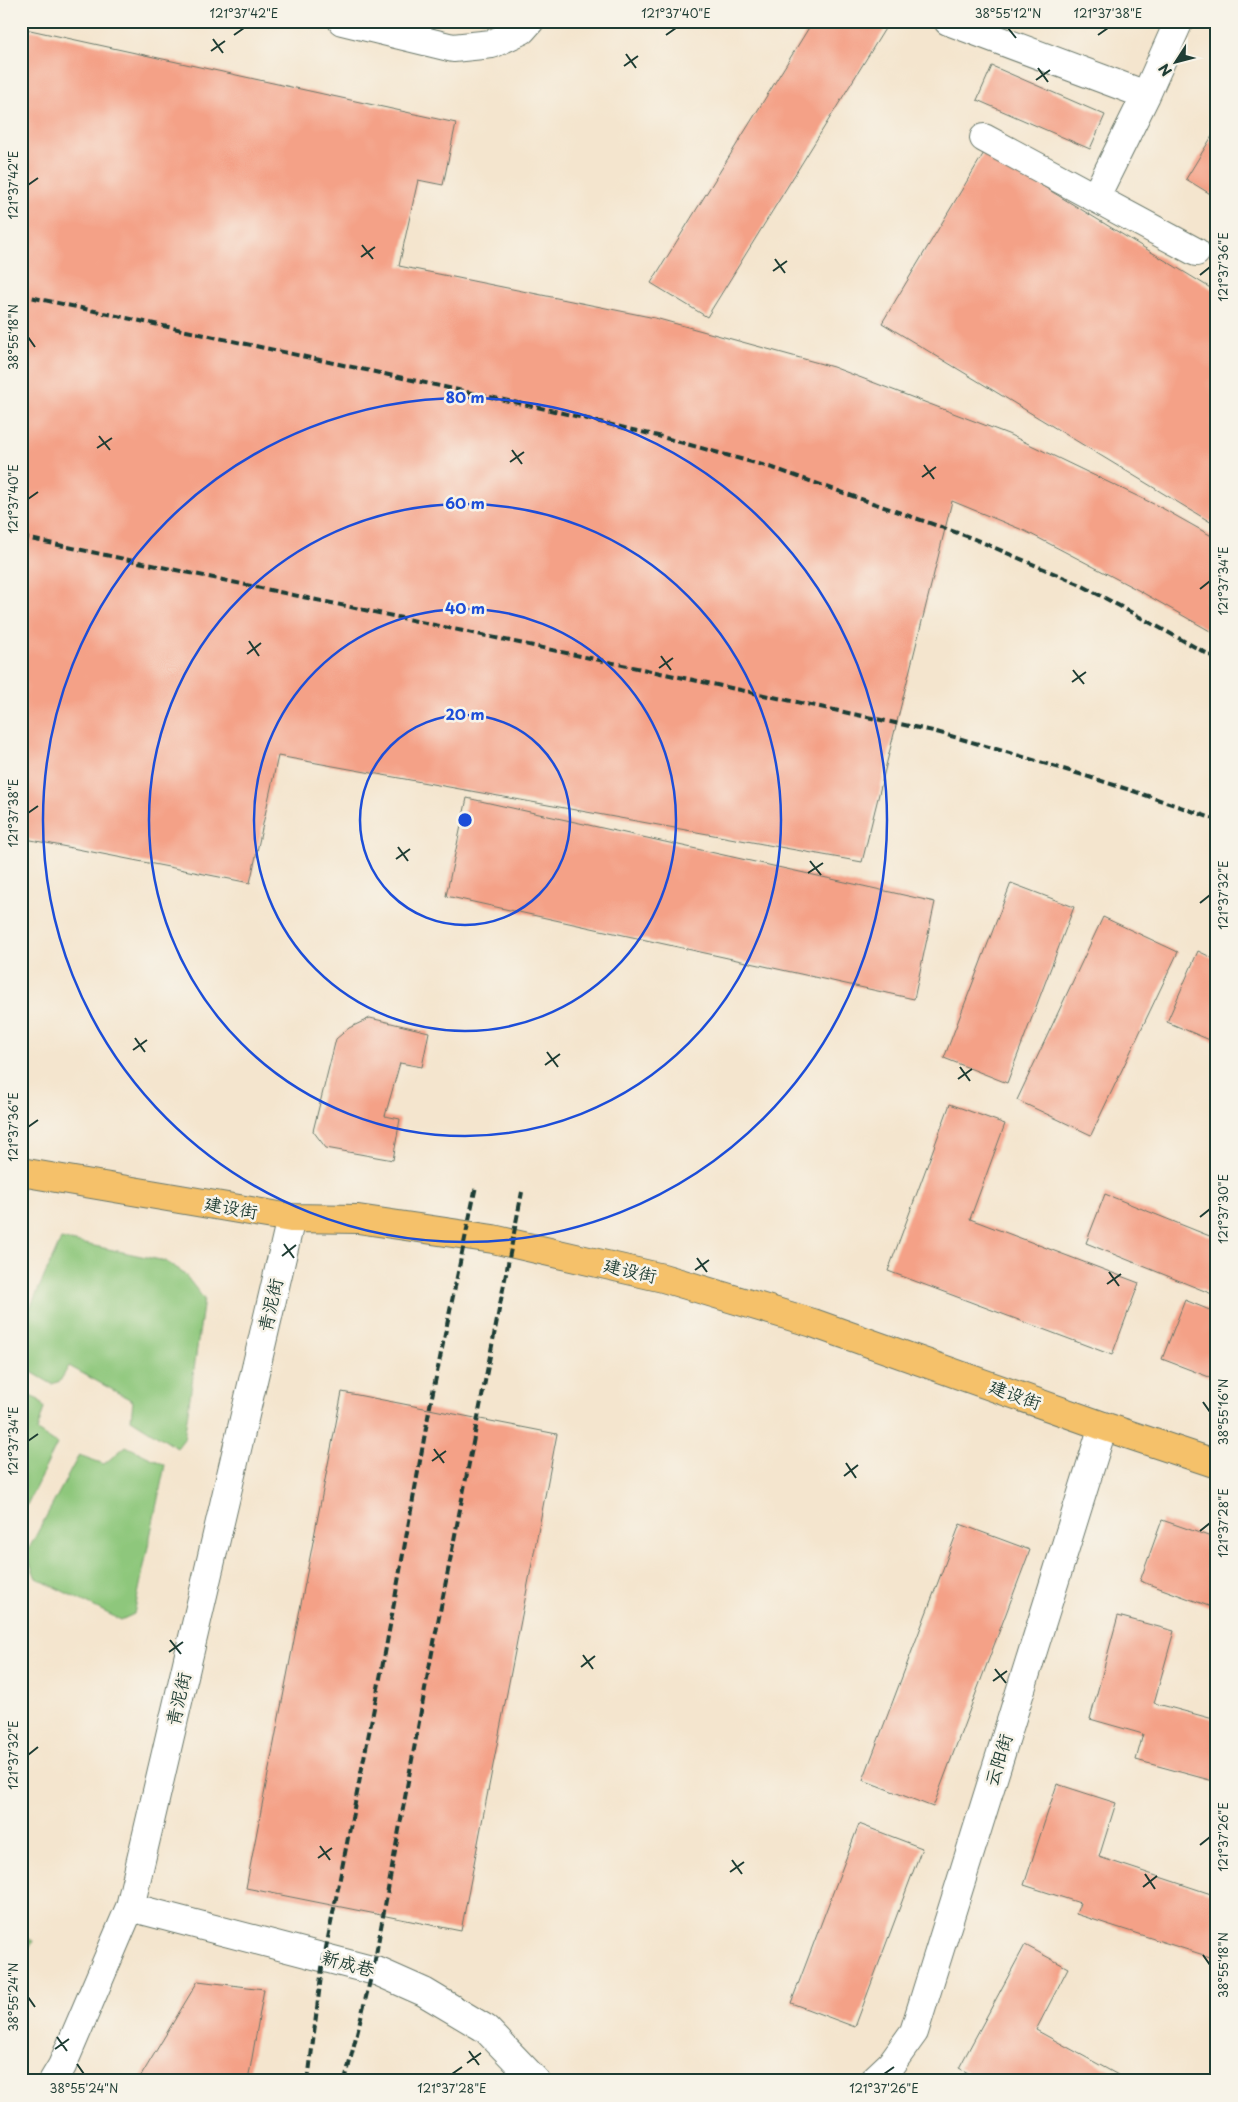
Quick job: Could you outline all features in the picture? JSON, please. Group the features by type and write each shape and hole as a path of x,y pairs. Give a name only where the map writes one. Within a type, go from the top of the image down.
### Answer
{"main road":[{"name":"建设街","path":"21,1172 291,1218 358,1219 493,1239 663,1278 813,1323 1103,1426 1217,1464"}],"street":[{"path":"342,21 453,48 492,44 522,30 530,21"},
{"path":"948,21 1146,95"},
{"path":"1096,196 1146,95 1179,21"},
{"path":"984,138 1096,196 1196,252"},
{"name":"青泥街","path":"53,2081 62,2066 130,1907 291,1218"},
{"name":"云阳街","path":"873,2081 891,2064 914,2032 1103,1426"},
{"name":"新成巷","path":"130,1907 380,1972 424,1992 486,2029 536,2081"}],"green space":[{"path":"61,1239 165,1261 183,1272 204,1299 184,1439 177,1448 131,1419 133,1401 69,1366 60,1381 52,1384 21,1366 21,1328"},
{"path":"21,1392 39,1400 44,1408 37,1431 57,1444 21,1517"},
{"path":"126,1446 165,1465 134,1614 121,1620 36,1578 26,1554 79,1455 104,1464"},
{"path":"21,1935 33,1941 21,1964"}],"building":[{"path":"813,21 877,21 886,27 707,317 651,283"},
{"path":"21,28 456,123 443,185 418,180 399,266 655,318 833,367 1008,434 1162,508 1217,539 1217,635 1138,590 1025,531 952,501 862,862 278,756 250,883 21,838"},
{"path":"992,66 1105,115 1090,149 977,100"},
{"path":"1217,128 1217,198 1186,179"},
{"path":"985,151 1217,292 1217,526 882,323"},
{"path":"467,798 935,902 914,999 446,896"},
{"path":"1011,883 1074,907 1007,1083 944,1058"},
{"path":"1103,917 1178,952 1091,1135 1017,1100"},
{"path":"1198,951 1217,960 1217,1043 1167,1022"},
{"path":"370,1018 429,1032 422,1067 400,1063 385,1116 400,1119 393,1160 326,1148 313,1131 336,1039 349,1028"},
{"path":"950,1104 1005,1124 970,1219 1139,1283 1112,1355 888,1271"},
{"path":"1105,1194 1217,1239 1217,1296 1086,1243"},
{"path":"1185,1300 1217,1313 1217,1380 1162,1359"},
{"path":"342,1392 557,1434 461,1931 246,1888"},
{"path":"1162,1520 1217,1539 1217,1609 1140,1581"},
{"path":"960,1524 1030,1550 933,1807 863,1780"},
{"path":"1118,1616 1174,1631 1154,1703 1217,1720 1217,1782 1136,1760 1143,1734 1090,1719"},
{"path":"1057,1784 1116,1803 1099,1857 1217,1896 1217,1946 1213,1958 1076,1914 1080,1903 1024,1885"},
{"path":"859,1824 922,1848 855,2027 791,2003"},
{"path":"1025,1945 1068,1968 1036,2030 1129,2081 983,2081 959,2068"},
{"path":"198,1981 264,1989 248,2081 138,2081"}],"railway":[{"path":"21,295 550,410 658,436 773,468 972,538 1081,585 1217,659"},
{"path":"21,537 933,731 1076,773 1217,820"},
{"path":"308,2081 322,1968 385,1653 430,1406 476,1186"},
{"path":"345,2081 374,1965 429,1668 522,1192"}]}
